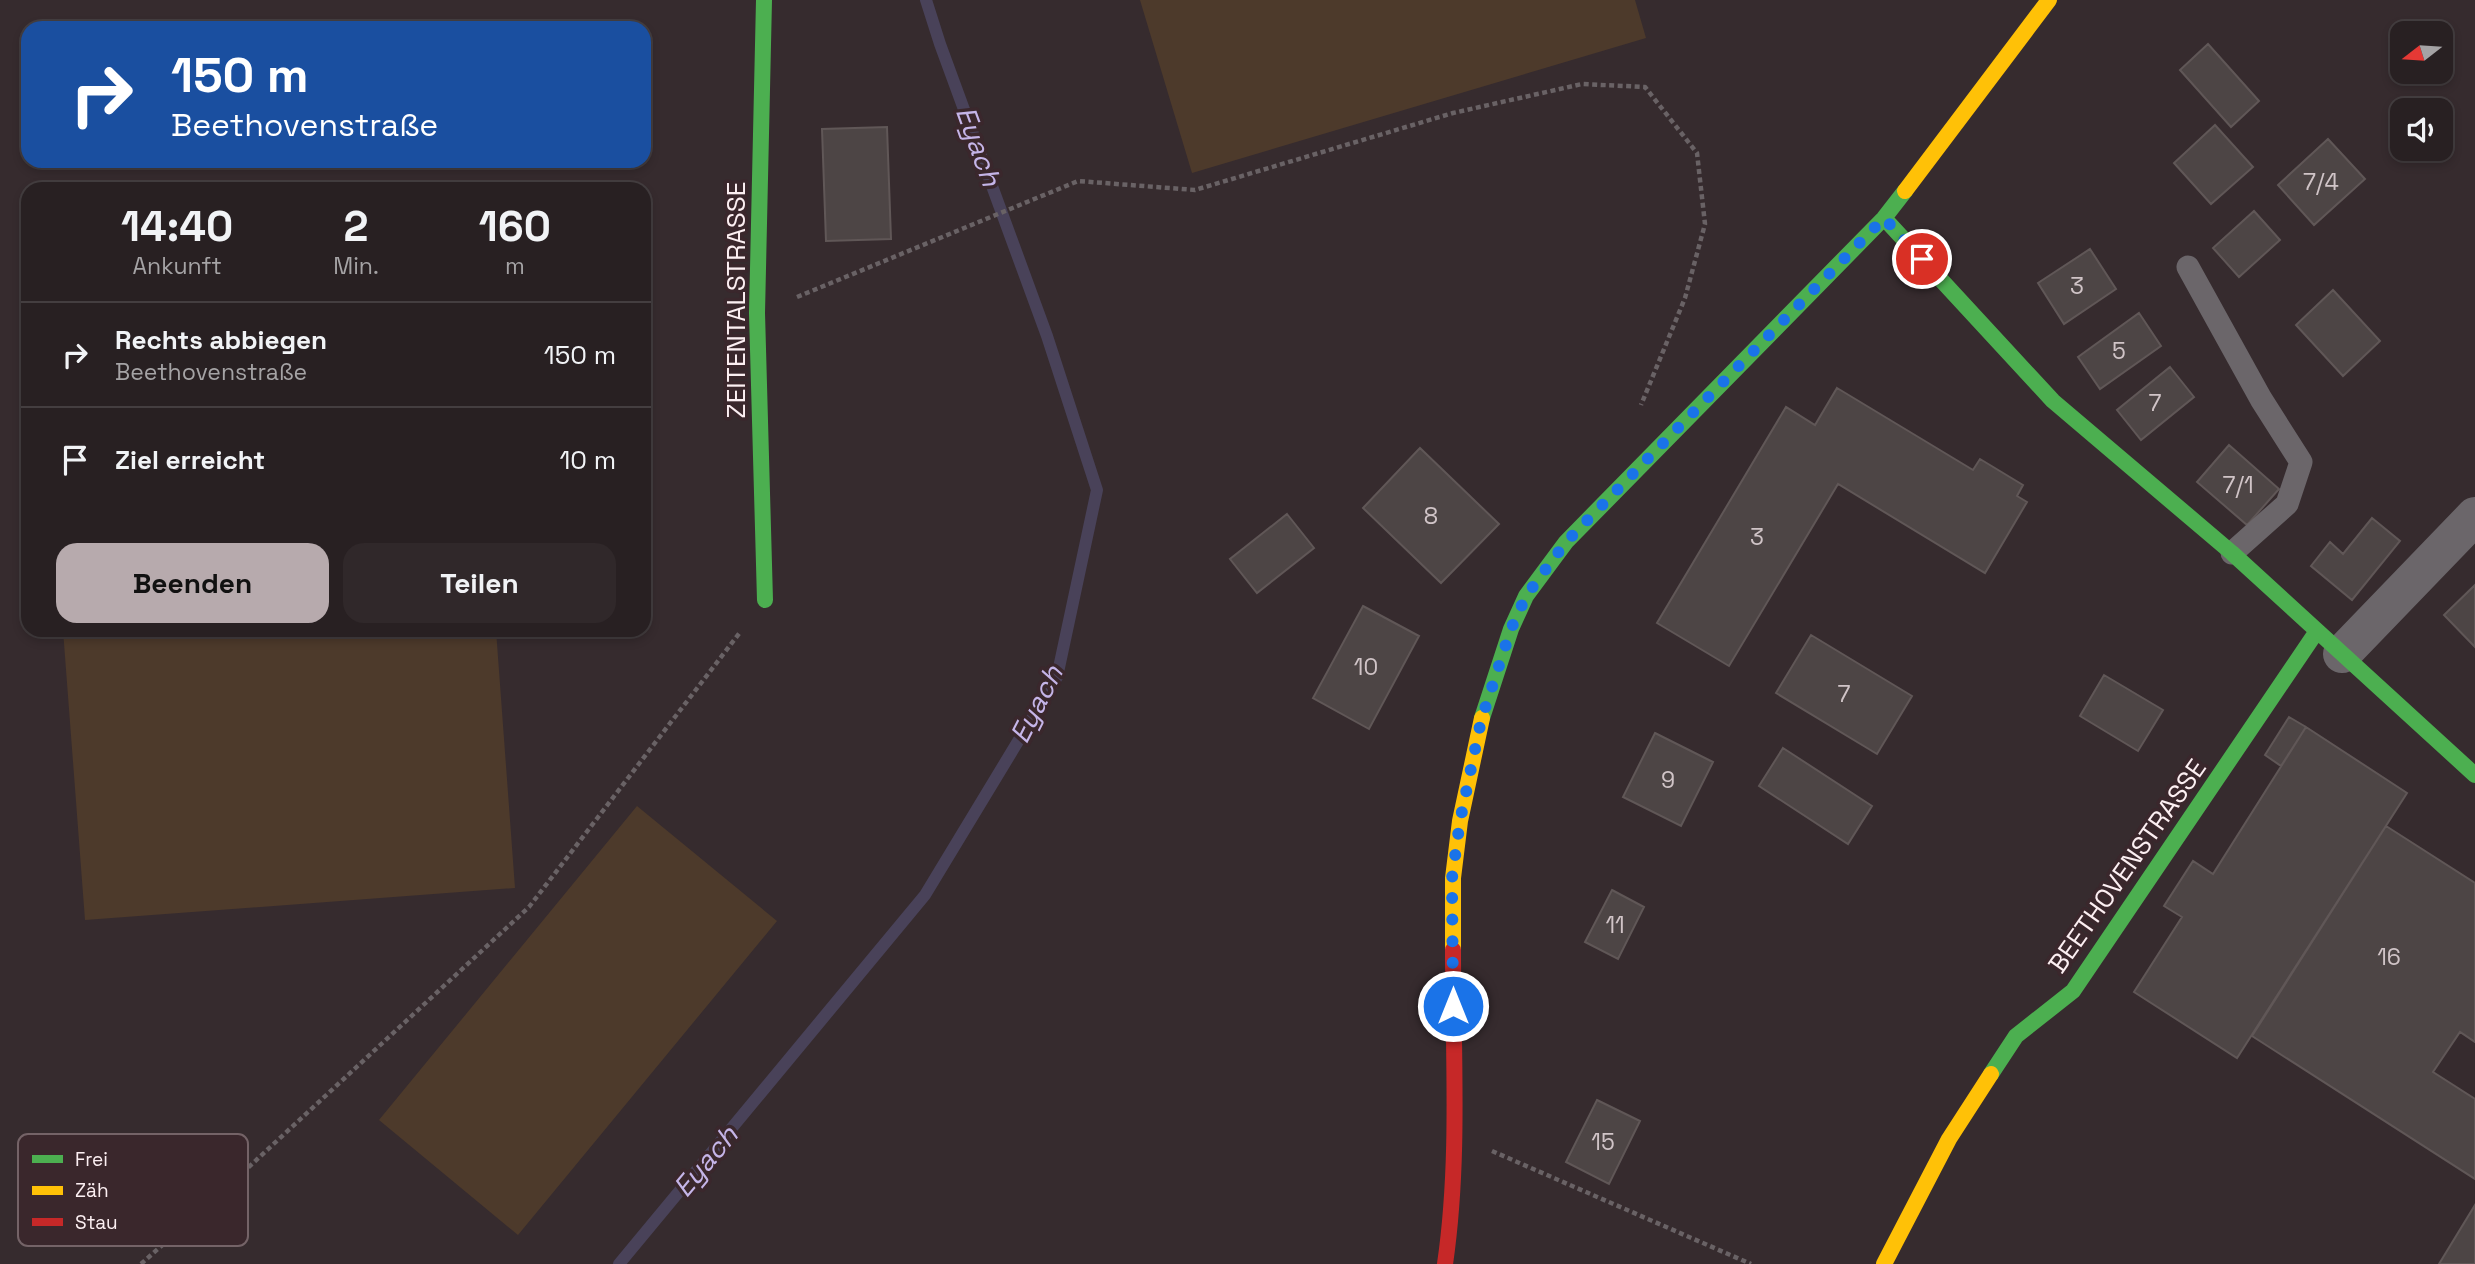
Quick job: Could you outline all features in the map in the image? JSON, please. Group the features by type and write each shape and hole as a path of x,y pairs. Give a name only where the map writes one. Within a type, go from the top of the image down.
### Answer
{"street":[{"name":"ZEITENTALSTRASSE","path":"764,0 757,313 765,600"},
{"path":"1445,1264 1449,1236 1453,1134 1452,878 1460,821 1481,721 1508,638 1526,596 1566,542 1884,218 2049,0"},
{"path":"1884,218 2053,401 2232,553 2475,775"},
{"path":"2329,642 2475,516"},
{"name":"BEETHOVENSTRASSE","path":"1884,1264 1948,1139 2016,1036 2073,991 2329,642"}],"lane":[{"path":"2188,267 2261,400 2301,462 2287,504 2232,553"}],"path":[{"path":"757,313 1078,181 1195,190 1453,113 1582,84 1645,87 1697,153 1705,224 1685,298 1639,410"},
{"path":"248,1168 529,907 765,600"},
{"path":"1453,1134 1751,1264"},
{"path":"141,1264 161,1246"}],"shaded area":[{"path":"1140,0 1635,0 1646,38 1192,173"},
{"path":"64,637 497,637 515,888 85,920"},
{"path":"637,806 777,921 518,1235 379,1120"}],"building":[{"path":"2208,44 2259,101 2231,127 2180,70"},
{"path":"2215,125 2253,167 2211,204 2174,163"},
{"path":"887,127 891,239 826,241 822,129"},
{"path":"2328,139 2365,179 2314,225 2278,185"},
{"path":"2254,211 2280,240 2239,277 2213,248"},
{"path":"2090,249 2116,289 2064,324 2038,283"},
{"path":"2333,290 2380,341 2343,376 2296,325"},
{"path":"2139,313 2161,346 2100,389 2078,357"},
{"path":"2170,367 2194,397 2141,440 2117,410"},
{"path":"1837,388 1973,470 1980,459 2023,485 2017,496 2027,502 1985,573 1838,484 1729,666 1657,623 1786,407 1815,425"},
{"path":"2229,445 2279,489 2247,525 2197,482"},
{"path":"1420,448 1499,524 1441,583 1363,508"},
{"path":"1287,514 1314,548 1257,593 1230,559"},
{"path":"2372,518 2400,541 2352,600 2311,566 2330,542 2343,554"},
{"path":"2475,585 2475,647 2444,615"},
{"path":"1363,606 1419,636 1369,729 1313,698"},
{"path":"1811,635 1912,696 1877,754 1776,693"},
{"path":"2104,675 2163,710 2138,751 2080,716"},
{"path":"2289,717 2306,727 2281,766 2265,755"},
{"path":"2306,727 2407,793 2237,1058 2134,992 2182,917 2164,906 2193,861 2213,874"},
{"path":"1655,733 1713,762 1681,826 1623,797"},
{"path":"1783,748 1872,806 1848,844 1759,786"},
{"path":"2386,826 2475,883 2475,1042 2460,1032 2433,1072 2475,1099 2475,1179 2252,1036"},
{"path":"1612,890 1644,907 1618,959 1585,942"},
{"path":"1597,1100 1640,1121 1609,1184 1566,1162"},
{"path":"2475,1205 2475,1264 2439,1264"}],"waterway":[{"name":"Eyach","path":"619,1264 925,895 1057,677 1097,490 1047,336 926,0"}],"traffic: fast":[{"path":"764,0 757,313 765,600"},
{"path":"1482,718 1511,629 1526,596 1566,542 1884,218 1905,191"},
{"path":"1884,218 2053,401 2232,553 2475,775"},
{"path":"1991,1074 2016,1036 2073,991 2317,631"}],"traffic: slow":[{"path":"1905,191 2049,0"},
{"path":"1453,950 1453,878 1460,821 1482,718"},
{"path":"1884,1264 1949,1139 1991,1074"}],"traffic: jam":[{"path":"1445,1264 1454,1147 1453,950"}],"route":[{"path":"1453,1006 1452,878 1460,821 1481,721 1511,629 1526,596 1566,542 1884,218 1922,259"}]}
